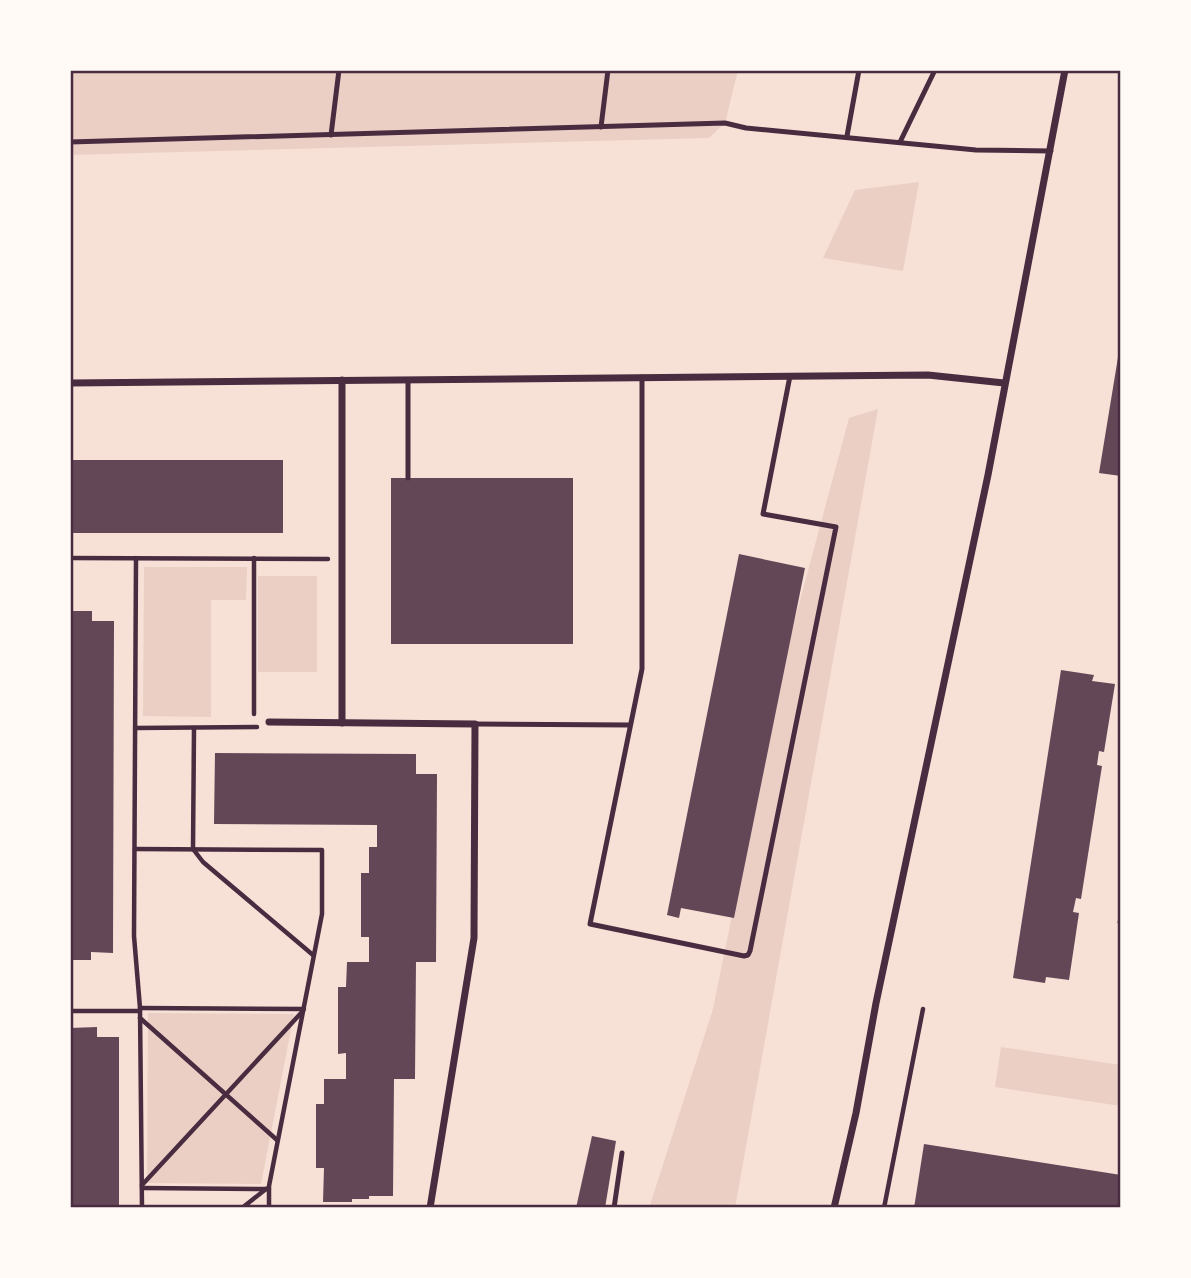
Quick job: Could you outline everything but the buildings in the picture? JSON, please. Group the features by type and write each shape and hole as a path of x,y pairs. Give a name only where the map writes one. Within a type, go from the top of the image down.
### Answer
{"street":[{"path":"834,1208 988,475 1065,70"},
{"path":"70,383 928,375 1004,383"},
{"path":"342,380 342,723"},
{"path":"269,722 475,723 474,938 430,1208"}],"lane":[{"path":"331,135 339,70"},
{"path":"601,127 608,70"},
{"path":"847,136 859,70"},
{"path":"900,142 935,70"},
{"path":"70,142 725,123 746,128 976,150 1051,151"},
{"path":"642,377 642,669 590,924 748,955 836,527 763,514 790,376"},
{"path":"408,380 408,478"},
{"path":"475,723 630,724"},
{"path":"614,1208 622,1153"}],"path":[{"path":"70,558 343,559"},
{"path":"136,558 134,936 140,1009 142,1208"},
{"path":"254,558 254,729"},
{"path":"135,728 254,729 269,722"},
{"path":"194,728 193,849 203,862 314,955"},
{"path":"135,849 322,850 322,914 267,1189 269,1208"},
{"path":"884,1208 923,1009"},
{"path":"70,1011 303,1010"},
{"path":"142,1187 303,1010"},
{"path":"140,1017 278,1141"},
{"path":"142,1187 267,1189"},
{"path":"242,1208 267,1189"}],"shaded area":[{"path":"70,70 738,70 725,123 709,138 70,155"},
{"path":"919,182 903,271 823,258 855,190"},
{"path":"878,409 735,1208 649,1208 713,1009 783,664 849,418"},
{"path":"144,567 247,567 246,600 211,600 211,717 143,716"},
{"path":"258,576 317,576 317,672 258,672"},
{"path":"148,1013 294,1014 261,1184 147,1183"},
{"path":"1001,1047 1121,1065 1121,1106 995,1087"}]}
